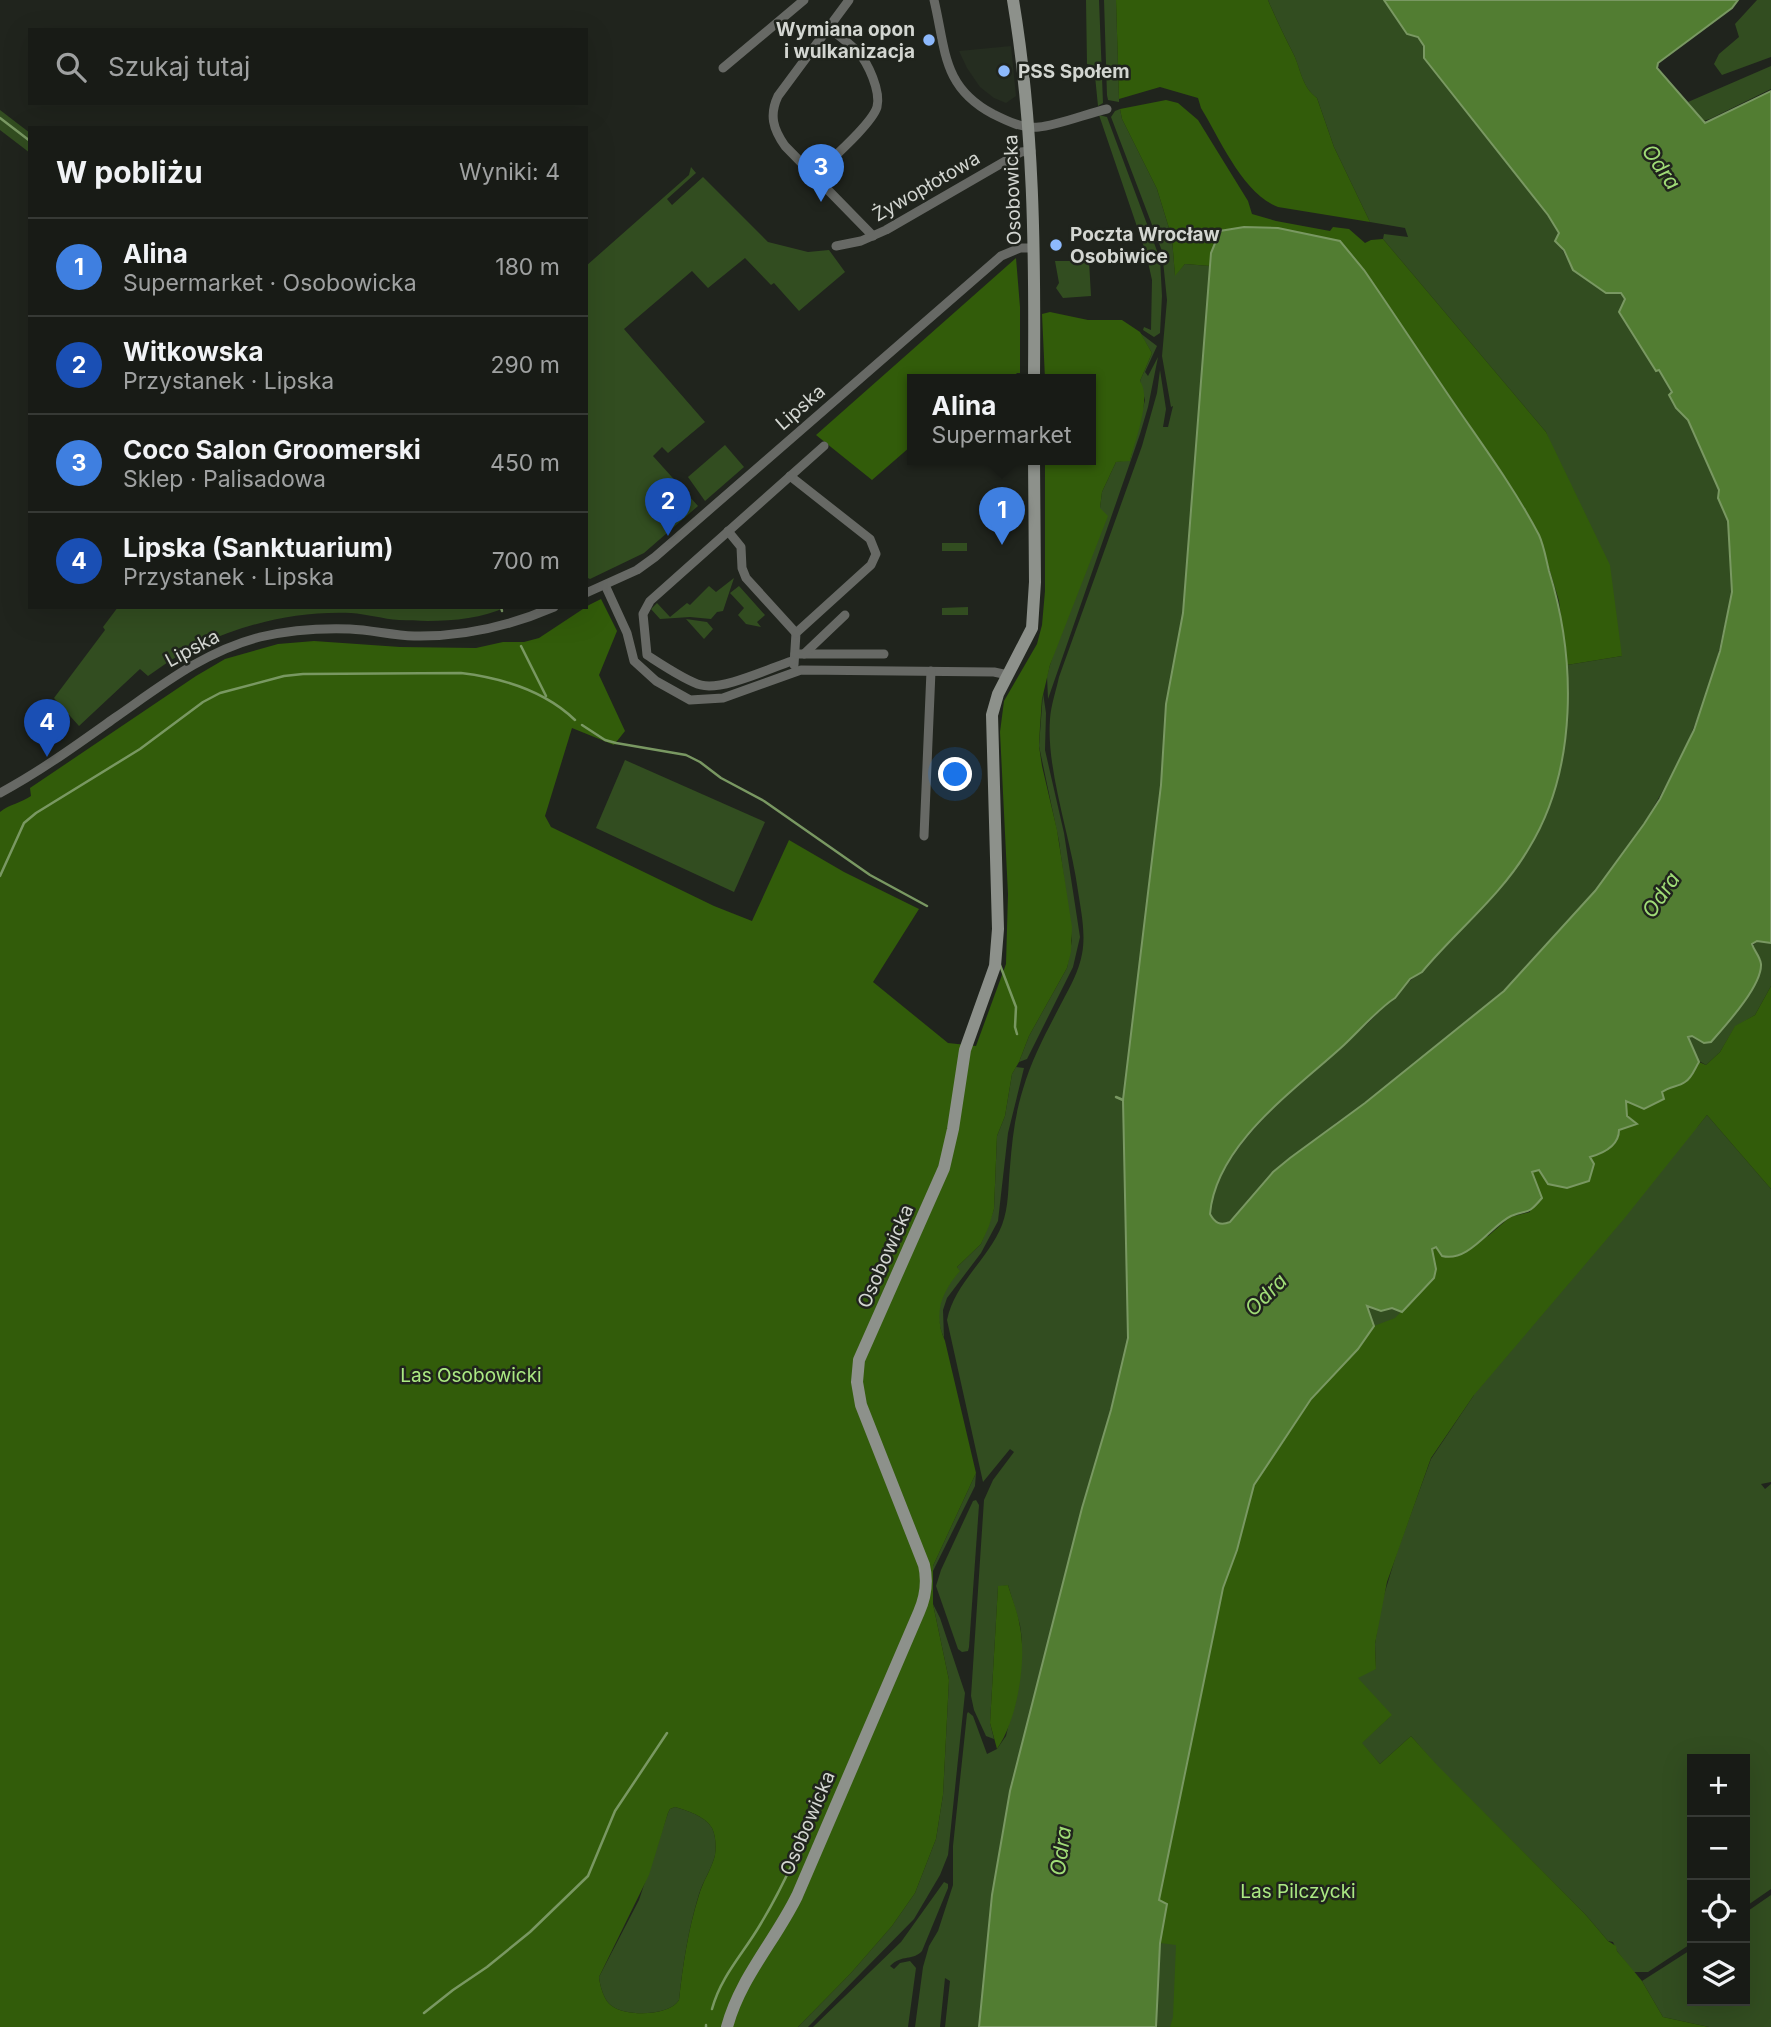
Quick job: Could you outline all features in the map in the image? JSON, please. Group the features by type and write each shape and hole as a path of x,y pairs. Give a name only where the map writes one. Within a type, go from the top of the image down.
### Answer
{"street":[{"path":"723,68 804,0"},
{"path":"849,0 778,96 772,115 779,138 873,236"},
{"path":"934,0 948,64 962,93 975,104 1000,118 1028,127 1043,127 1107,109"},
{"name":"Osobowicka","path":"1013,0 1021,48 1031,151 1034,374"},
{"path":"815,175 868,122 877,107 875,86 859,53 828,27"},
{"name":"Żywopłotowa","path":"836,246 873,236 1021,152 1031,151"},
{"name":"Lipska","path":"588,592 637,570 655,557 1001,256 1020,248 1033,248"},
{"path":"824,446 647,605 643,614 646,652 653,659 699,685 709,686 797,656 884,654"},
{"name":"Osobowicka","path":"727,2027 745,1980 775,1938 797,1896 926,1591 924,1565 861,1405 859,1360 944,1168 965,1050 995,966 998,907 992,724 995,702 1032,628 1035,582 1034,465"},
{"path":"790,476 869,539 876,554 871,565 796,633"},
{"path":"728,531 741,547 742,568 746,578 796,633 796,672"},
{"path":"605,584 627,633 634,661 646,674 683,697 698,701 723,698 796,672 931,671 995,672 1008,675"},
{"name":"Lipska","path":"0,793 49,764 181,671 240,643 284,632 312,629 351,629 412,636 456,634 514,622 549,609"},
{"path":"797,656 845,614"},
{"path":"923,836 931,671"}],"shaded area":[{"path":"1011,46 1016,96 1006,103 980,87 959,51"}],"green space":[{"path":"1086,0 1099,0 1103,103 1098,106 1094,66 1087,64"},
{"path":"1104,0 1116,0 1119,102 1108,100 1107,95"},
{"path":"1116,0 1268,0 1305,84 1317,98 1334,147 1370,222 1278,207 1265,200 1243,178 1201,108 1198,98 1160,87 1119,99"},
{"path":"1268,0 1384,0 1407,34 1418,36 1424,46 1424,58 1548,215 1559,233 1557,240 1573,270 1606,293 1621,293 1625,299 1619,312 1656,371 1659,370 1672,393 1676,408 1688,420 1719,490 1728,521 1732,592 1713,677 1683,755 1644,824 1595,891 1504,991 1365,1103 1336,1123 1235,1218 1224,1224 1213,1219 1211,1207 1218,1182 1232,1157 1274,1107 1422,972 1551,799 1560,763 1567,715 1567,665 1622,656 1546,432 1383,239 1384,234 1408,237 1405,228 1370,222 1334,147 1317,98 1305,84"},
{"path":"1757,0 1771,0 1771,57 1722,75 1714,64 1719,54 1739,37 1735,24"},
{"path":"1771,66 1771,89 1710,119 1703,121 1688,102"},
{"path":"1166,100 1178,103 1198,120 1248,201 1252,214 1330,231 1333,227 1349,229 1365,243 1383,239 1546,432 1610,565 1622,656 1567,665 1559,601 1540,538 1507,480 1364,270 1340,241 1244,227 1220,231 1211,253 1210,266 1185,264 1175,276 1172,238 1157,189 1122,119 1120,109"},
{"path":"1120,109 1122,119 1157,189 1172,238 1175,275 1185,264 1210,266 1183,613 1166,704 1161,785 1123,1100 1128,1338 1010,1791 992,1895 979,2027 945,2027 950,1981 945,1978 940,2027 915,2027 923,1967 953,1885 953,1846 967,1714 968,1712 973,1716 987,1754 997,1749 1006,1736 1020,1676 1022,1640 1008,1585 998,1587 990,1723 994,1739 986,1736 974,1710 971,1696 984,1500 993,1480 1014,1452 1010,1449 983,1482 947,1320 957,1294 989,1249 1002,1225 1007,1204 1014,1128 1023,1089 1040,1045 1074,979 1082,954 1083,930 1075,870 1060,804 1050,739 1050,719 1059,677 1142,446 1157,393 1160,370 1166,409 1163,427 1168,427 1173,406 1171,407 1162,356 1167,300 1162,251 1111,117"},
{"path":"0,110 28,131 28,151 0,130"},
{"path":"1099,115 1107,117 1160,259 1160,333 1154,337 1143,330 1144,327 1151,330 1152,280 1146,253"},
{"path":"691,167 696,173 667,199 672,205 703,177 768,242 808,252 829,250 845,272 799,311 774,283 771,285 745,258 708,288 692,271 624,329 705,422 668,453 662,447 653,456 698,506 644,553 590,579 588,264 689,175"},
{"path":"1016,258 1020,307 1020,373 907,374 907,450 872,480 816,435"},
{"path":"1055,261 1089,261 1091,296 1063,298 1056,288 1059,283"},
{"name":"Las Osobowicki","path":"1050,312 1088,320 1122,320 1140,332 1152,353 1140,381 1143,388 1143,409 1130,461 1116,462 1102,492 1100,508 1108,516 1050,665 1042,699 1039,746 1057,830 1072,927 1071,952 1067,968 1029,1036 1012,1074 1005,1116 997,1136 994,1209 989,1226 981,1244 957,1267 960,1271 948,1287 939,1313 941,1331 976,1473 933,1566 933,1604 949,1680 943,1795 936,1839 915,1893 892,1926 851,1973 798,2027 0,2027 0,812 31,796 30,788 225,659 278,644 314,641 400,647 476,648 503,642 524,642 539,638 601,599 617,631 599,675 625,731 614,745 572,728 545,816 551,827 714,906 752,921 789,840 844,872 919,909 873,982 948,1043 976,1046 1006,964 1008,894 1000,732 1004,701 1037,644 1042,625 1045,591 1045,465 1096,465 1096,374 1045,374 1042,314","holes":["675,1807 696,1814 709,1824 716,1845 714,1860 692,1921 679,2000 657,2012 619,2010 607,2001 599,1977 649,1875 670,1809"]},
{"path":"1140,333 1157,346 1145,372 1148,376 1158,357 1148,407 1140,434 1048,699 1047,676 1100,508 1102,492 1116,462 1130,460 1145,400 1140,381 1152,353"},
{"path":"725,445 744,467 705,501 688,477"},
{"path":"942,543 967,543 967,551 942,551"},
{"path":"734,578 723,611 717,612 711,619 660,619 651,609 657,603 670,617 687,603 690,605 709,586 716,592"},
{"path":"739,586 765,615 757,622 761,627 746,624 738,615 744,608 730,593"},
{"path":"968,607 968,615 942,615 942,608"},
{"path":"116,609 501,609 481,616 426,621 357,614 311,614 235,630 196,644 197,646 148,676 140,669 79,726 54,698 105,630 103,627"},
{"path":"686,619 707,622 713,629 704,639"},
{"path":"1043,693 1046,713 1045,750 1064,833 1080,937 1073,967 1027,1059 1019,1062 1029,1036 1067,968 1072,940 1059,841 1039,746"},
{"path":"625,760 765,822 734,892 596,828"},
{"path":"1757,941 1771,943 1771,986 1755,1015 1735,1027 1720,1052 1706,1065 1699,1061 1688,1036 1761,960 1752,947"},
{"name":"Las Pilczycki","path":"1771,986 1771,1189 1707,1115 1623,1220 1474,1395 1431,1458 1387,1582 1375,1644 1376,1669 1358,1678 1392,1715 1362,1743 1380,1764 1411,1736 1585,1914 1608,1941 1616,1946 1617,1951 1642,1981 1663,2017 1709,2027 1170,2027 1173,2017 1176,1945 1160,1943 1167,1904 1159,1901 1223,1588 1237,1550 1254,1485 1311,1399 1358,1349 1374,1326 1395,1318 1434,1278 1432,1249 1488,1236 1510,1217 1530,1212 1531,1172 1539,1170 1548,1184 1567,1188 1589,1181 1590,1157 1622,1127 1636,1123 1627,1116 1626,1101 1644,1109 1664,1099 1662,1092 1691,1076 1699,1062 1706,1065 1720,1052 1735,1026 1755,1015"},
{"path":"1016,1067 1024,1068 1008,1133 998,1221 981,1253 947,1298 943,1310 944,1338 939,1319 943,1295 959,1271 957,1267 981,1244 994,1209 997,1136 1005,1116 1012,1074"},
{"path":"1707,1115 1771,1189 1771,1482 1761,1484 1765,1489 1771,1484 1771,1889 1750,1904 1750,1754 1687,1754 1687,1946 1648,1972 1633,1972 1613,1942 1608,1941 1585,1914 1447,1776 1670,2027 1155,2027 1158,1890 1374,1325 1366,1306 1381,1311 1392,1308 1400,1311 1698,1126","holes":["1474,1395 1431,1459 1381,1605 1375,1644 1376,1669 1352,1671 1445,1411","1392,1715 1361,1743 1380,1764 1411,1736 1430,1758 1392,1793 1354,1748"]},
{"path":"976,1473 975,1486 933,1571 933,1566"},
{"path":"976,1500 979,1505 969,1647 968,1651 962,1652 958,1649 936,1586 973,1501"},
{"path":"1008,1585 1020,1627 1021,1673 1010,1723 997,1749 990,1723 998,1586"},
{"path":"933,1604 965,1693 948,1855 940,1875 914,1919 808,2027 798,2027 892,1926 915,1893 936,1839 943,1795 949,1680"},
{"path":"675,1807 705,1820 712,1828 716,1845 712,1865 701,1889 692,1921 679,2000 657,2012 619,2010 607,2001 599,1977 639,1900 668,1813"},
{"path":"944,1882 948,1884 948,1888 922,1951 890,1966 894,1969 900,1963 910,1961 916,1968 908,2027 813,2027 901,1942"},
{"path":"1771,1895 1771,2027 1709,2027 1663,2017 1642,1981 1687,1952 1687,2006 1750,2006 1750,1910"}],"water":[{"name":"Odra","path":"1384,0 1738,0 1732,8 1658,63 1657,68 1705,123 1771,91 1771,943 1757,941 1752,944 1761,964 1756,983 1742,1005 1711,1042 1704,1043 1692,1036 1688,1037 1699,1062 1690,1078 1662,1092 1664,1099 1644,1109 1626,1101 1627,1116 1637,1124 1619,1130 1614,1145 1590,1157 1594,1164 1589,1181 1567,1188 1548,1184 1539,1170 1532,1172 1542,1198 1533,1208 1503,1221 1461,1254 1442,1256 1436,1247 1432,1249 1436,1269 1434,1278 1402,1312 1392,1308 1381,1311 1367,1306 1374,1326 1358,1349 1311,1399 1254,1485 1237,1550 1223,1588 1159,1900 1167,1904 1160,1943 1156,2027 979,2027 992,1895 1010,1791 1128,1338 1123,1100 1161,785 1166,704 1183,613 1211,253 1220,231 1244,227 1278,228 1340,241 1364,270 1502,474 1539,535 1558,605 1564,640 1568,712 1557,783 1545,817 1518,865 1422,972 1410,979 1395,998 1282,1100 1242,1142 1215,1188 1210,1214 1216,1222 1230,1222 1273,1172 1365,1103 1504,991 1595,891 1660,799 1694,730 1720,651 1732,592 1728,521 1718,498 1719,490 1688,420 1676,408 1669,395 1672,392 1659,370 1656,371 1619,312 1625,299 1621,293 1606,293 1573,270 1564,250 1555,241 1559,233 1548,215 1424,58 1424,46 1418,37 1407,34"}],"waterway":[{"path":"0,118 28,139"},
{"path":"521,646 546,696"},
{"path":"0,876 24,823 36,813 140,749 203,702 220,693 284,676 303,674 461,673 507,682 537,694 575,720"},
{"path":"582,725 605,740 686,755 700,762 721,778 764,801 870,875 927,906"},
{"path":"1000,965 1016,1007 1017,1034"},
{"path":"1116,1097 1123,1100"},
{"path":"424,2013 530,1932 588,1876 615,1811 667,1733"},
{"path":"712,2009 727,1976 779,1892 824,1786"}],"place":[{"name":"Wymiana opon i wulkanizacja","path":"929,40"},
{"name":"PSS Społem","path":"1004,71"},
{"name":"Coco Salon Groomerski","path":"821,202"},
{"name":"Poczta Wrocław Osobiwice","path":"1056,245"},
{"name":"Witkowska","path":"668,536"},
{"name":"Alina","path":"1002,545"},
{"name":"Lipska (Sanktuarium)","path":"47,757"}]}
